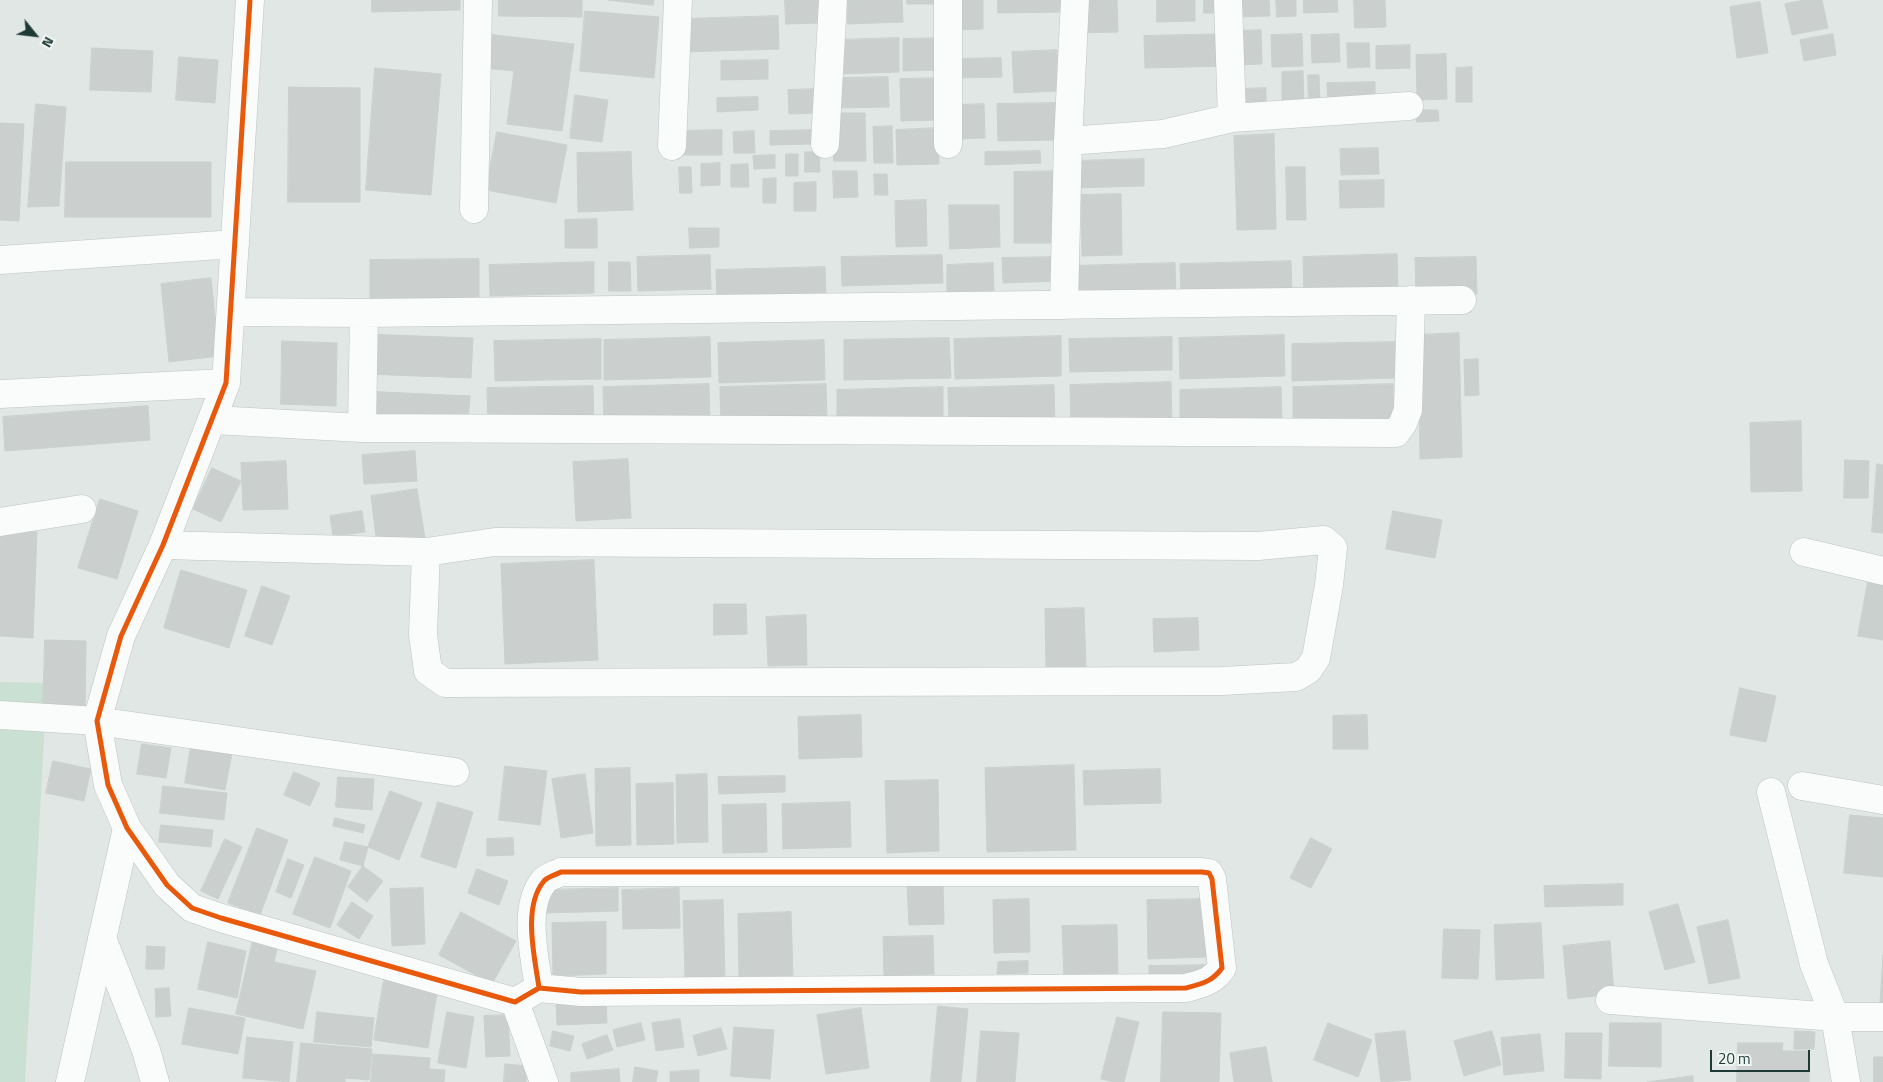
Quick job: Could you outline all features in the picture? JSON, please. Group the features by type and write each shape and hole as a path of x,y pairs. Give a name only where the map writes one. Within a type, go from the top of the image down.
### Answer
{"street":[{"path":"250,0 226,383 163,545 121,636 97,721 108,785 127,828 167,885 192,908 221,918 514,1002 538,988 581,992 1186,988 1209,982 1222,968 1212,879 1209,873 561,872 544,880 537,892 530,923 538,988"},
{"path":"474,209 478,0"},
{"path":"672,146 678,0"},
{"path":"825,144 833,0"},
{"path":"948,0 948,144"},
{"path":"1064,305 1068,141 1075,0"},
{"path":"1228,0 1232,118"},
{"path":"1068,141 1162,134 1232,118 1409,106"},
{"path":"0,260 235,244"},
{"path":"213,420 362,428 1396,432 1403,423 1408,410 1412,300"},
{"path":"231,312 364,313 1462,300"},
{"path":"362,428 364,313"},
{"path":"0,394 226,383"},
{"path":"0,522 82,509"},
{"path":"163,545 426,552 496,542 1258,546 1324,540 1332,548 1329,585 1316,658 1308,670 1296,677 1222,681 445,683 428,671 423,635 426,552"},
{"path":"1804,552 1883,571"},
{"path":"0,715 97,721 455,772"},
{"path":"1802,786 1883,800"},
{"path":"1771,792 1814,964 1835,1017 1846,1082"},
{"path":"70,1082 127,828"},
{"path":"102,938 146,1050 155,1082"},
{"path":"1610,1000 1835,1017 1883,1017"},
{"path":"514,1002 544,1082"}],"green space":[{"path":"0,682 47,683 25,1082 0,1082"}],"building":[{"path":"372,0 460,0 460,10 372,12"},
{"path":"499,0 582,0 582,17 499,16"},
{"path":"609,0 654,0 653,5"},
{"path":"785,0 820,0 821,23 786,24"},
{"path":"848,0 902,0 903,22 848,24"},
{"path":"907,0 935,0 935,4 907,4"},
{"path":"952,0 983,0 983,29 952,30"},
{"path":"998,0 1063,0 1063,12 998,13"},
{"path":"1082,0 1117,0 1118,32 1082,33"},
{"path":"1157,0 1195,0 1195,21 1157,22"},
{"path":"1204,0 1227,0 1228,13 1204,13"},
{"path":"1235,0 1269,0 1270,16 1236,17"},
{"path":"1276,0 1296,0 1296,16 1277,17"},
{"path":"1304,0 1337,0 1338,12 1304,13"},
{"path":"1354,0 1385,0 1386,27 1355,28"},
{"path":"1805,0 1822,0 1828,28 1792,35 1785,4"},
{"path":"1760,2 1768,53 1737,58 1730,7"},
{"path":"585,11 659,17 654,78 580,71"},
{"path":"778,16 779,49 684,52 683,19"},
{"path":"1261,30 1262,64 1236,65 1236,31"},
{"path":"487,34 574,44 562,131 507,124 514,71 483,68"},
{"path":"1229,34 1230,66 1145,68 1144,36"},
{"path":"1302,34 1303,66 1272,67 1271,35"},
{"path":"1339,34 1340,62 1312,63 1311,35"},
{"path":"1833,34 1836,55 1804,61 1800,40"},
{"path":"899,38 899,72 837,74 836,40"},
{"path":"940,38 940,70 903,71 903,39"},
{"path":"1347,43 1369,43 1370,67 1348,68"},
{"path":"1410,45 1410,68 1376,69 1376,46"},
{"path":"92,48 153,51 151,92 90,90"},
{"path":"1057,50 1058,91 1014,93 1012,52"},
{"path":"1446,54 1447,99 1417,100 1416,55"},
{"path":"179,57 218,60 215,103 176,100"},
{"path":"1001,58 1002,77 958,78 958,59"},
{"path":"768,60 768,79 721,80 721,61"},
{"path":"1472,67 1472,102 1456,102 1456,68"},
{"path":"375,68 441,74 431,195 366,190"},
{"path":"1303,71 1304,109 1282,109 1282,72"},
{"path":"1308,75 1319,75 1320,107 1309,108"},
{"path":"888,77 889,107 835,108 835,78"},
{"path":"943,78 944,120 901,121 900,79"},
{"path":"1375,82 1375,106 1328,108 1327,83"},
{"path":"289,87 360,88 360,202 288,202"},
{"path":"1266,88 1266,111 1241,112 1240,89"},
{"path":"817,89 818,113 789,114 788,90"},
{"path":"575,95 608,100 602,142 570,138"},
{"path":"758,97 758,110 717,112 717,98"},
{"path":"1056,103 1057,140 998,141 997,104"},
{"path":"36,104 66,107 59,206 28,207"},
{"path":"984,104 985,138 959,139 959,105"},
{"path":"1416,110 1438,110 1439,121 1417,122"},
{"path":"833,113 865,113 866,161 834,161"},
{"path":"0,123 24,124 19,221 0,220"},
{"path":"892,126 893,163 874,163 873,127"},
{"path":"938,128 939,164 897,165 896,130"},
{"path":"722,130 722,155 680,155 680,131"},
{"path":"813,130 813,144 770,145 770,131"},
{"path":"754,131 755,153 734,153 733,132"},
{"path":"497,132 567,145 556,203 486,190"},
{"path":"1274,134 1276,229 1237,230 1234,136"},
{"path":"1378,148 1379,174 1341,175 1340,149"},
{"path":"1040,151 1041,163 985,165 985,152"},
{"path":"631,152 633,210 578,212 577,153"},
{"path":"805,152 819,152 820,172 805,172"},
{"path":"786,154 798,154 798,176 786,176"},
{"path":"775,155 775,168 754,169 753,156"},
{"path":"1144,159 1144,186 1073,188 1073,161"},
{"path":"66,162 211,162 211,217 65,217"},
{"path":"720,163 720,185 701,186 701,164"},
{"path":"748,164 749,187 731,187 731,165"},
{"path":"679,167 691,167 692,193 680,193"},
{"path":"1286,167 1305,167 1306,220 1287,220"},
{"path":"833,171 857,171 858,197 834,198"},
{"path":"1062,171 1062,243 1014,243 1014,172"},
{"path":"874,174 887,174 888,195 875,195"},
{"path":"776,178 776,203 763,203 763,179"},
{"path":"1384,180 1384,207 1340,208 1339,181"},
{"path":"816,182 816,211 794,211 794,183"},
{"path":"1121,194 1122,255 1082,256 1081,195"},
{"path":"926,200 927,246 896,247 895,201"},
{"path":"949,205 999,205 1000,247 950,249"},
{"path":"597,219 597,248 565,248 565,220"},
{"path":"689,228 719,228 719,247 690,248"},
{"path":"1397,254 1398,292 1304,295 1303,257"},
{"path":"710,255 711,289 638,291 637,257"},
{"path":"942,255 943,283 842,286 841,257"},
{"path":"1057,257 1058,281 1003,283 1002,258"},
{"path":"1476,257 1477,294 1416,296 1415,258"},
{"path":"479,259 479,298 370,298 370,260"},
{"path":"1291,261 1292,296 1181,299 1180,264"},
{"path":"594,262 594,293 490,296 489,265"},
{"path":"609,262 630,262 631,291 609,291"},
{"path":"993,263 994,292 947,293 947,265"},
{"path":"1175,263 1176,299 1072,302 1071,266"},
{"path":"825,267 826,299 717,301 716,270"},
{"path":"211,278 219,356 169,362 161,284"},
{"path":"1459,333 1462,457 1420,459 1418,335"},
{"path":"365,334 473,338 471,378 363,374"},
{"path":"1284,335 1285,376 1180,379 1179,338"},
{"path":"1061,336 1061,376 955,379 954,339"},
{"path":"710,337 711,377 604,380 604,340"},
{"path":"1172,337 1172,370 1070,372 1069,339"},
{"path":"949,338 951,378 844,380 844,340"},
{"path":"601,339 601,379 495,381 494,341"},
{"path":"824,340 825,380 719,383 718,343"},
{"path":"282,341 337,343 336,406 281,404"},
{"path":"1395,342 1395,378 1292,381 1292,344"},
{"path":"1478,359 1479,395 1465,396 1464,360"},
{"path":"1171,382 1172,422 1071,425 1070,385"},
{"path":"709,384 710,424 604,427 603,387"},
{"path":"826,384 827,424 721,427 720,387"},
{"path":"1393,384 1394,423 1293,426 1293,387"},
{"path":"1054,385 1055,425 949,427 948,388"},
{"path":"593,386 594,426 488,428 487,388"},
{"path":"943,387 943,427 837,430 837,390"},
{"path":"1281,387 1282,420 1180,422 1180,390"},
{"path":"361,391 470,396 467,434 359,428"},
{"path":"148,406 150,440 5,451 3,417"},
{"path":"1801,421 1802,491 1751,492 1750,423"},
{"path":"415,451 417,481 364,484 362,455"},
{"path":"628,459 631,518 576,521 573,462"},
{"path":"1845,460 1869,461 1868,498 1844,498"},
{"path":"286,461 288,509 243,510 241,463"},
{"path":"1877,464 1883,465 1883,533 1872,532"},
{"path":"212,468 241,481 221,522 193,509"},
{"path":"417,489 425,538 377,545 371,496"},
{"path":"100,499 138,511 117,579 78,568"},
{"path":"362,511 365,532 333,536 330,516"},
{"path":"1393,511 1442,520 1435,558 1386,549"},
{"path":"0,531 37,532 33,638 0,636"},
{"path":"594,560 598,660 505,664 501,564"},
{"path":"181,570 247,590 229,648 164,628"},
{"path":"1869,576 1883,578 1883,640 1858,636"},
{"path":"262,586 290,596 272,645 245,636"},
{"path":"714,604 746,604 747,634 714,635"},
{"path":"1084,608 1086,667 1046,668 1045,609"},
{"path":"806,615 807,665 768,666 766,617"},
{"path":"1198,618 1199,650 1154,652 1153,619"},
{"path":"45,640 86,641 85,711 43,711"},
{"path":"1740,688 1776,696 1766,742 1730,735"},
{"path":"861,715 862,757 799,759 798,717"},
{"path":"1367,715 1368,749 1333,749 1333,716"},
{"path":"142,744 171,748 166,778 137,774"},
{"path":"191,746 232,753 225,790 185,783"},
{"path":"53,761 91,769 84,801 46,793"},
{"path":"1074,765 1076,850 987,852 985,768"},
{"path":"505,766 547,771 540,825 499,820"},
{"path":"630,768 631,845 596,846 595,769"},
{"path":"1160,769 1161,803 1084,805 1083,771"},
{"path":"294,772 320,783 310,806 284,795"},
{"path":"585,774 593,833 561,838 552,779"},
{"path":"707,774 708,842 677,843 676,775"},
{"path":"785,776 785,792 719,794 718,777"},
{"path":"338,777 374,779 372,810 336,807"},
{"path":"938,780 939,851 887,853 885,781"},
{"path":"673,783 674,844 637,845 636,784"},
{"path":"163,786 227,793 224,820 160,813"},
{"path":"390,791 422,803 399,860 368,847"},
{"path":"438,802 473,812 456,868 421,857"},
{"path":"850,802 851,847 783,849 782,804"},
{"path":"766,804 767,852 723,853 722,805"},
{"path":"1850,815 1883,818 1883,877 1844,873"},
{"path":"335,818 365,825 363,833 333,826"},
{"path":"161,825 213,830 211,847 159,842"},
{"path":"257,828 288,840 260,915 228,903"},
{"path":"513,838 514,855 487,856 487,839"},
{"path":"1311,838 1332,849 1311,888 1290,878"},
{"path":"225,839 242,847 218,899 201,891"},
{"path":"345,842 368,847 363,866 340,860"},
{"path":"315,857 351,871 330,928 293,914"},
{"path":"288,859 304,865 291,898 276,892"},
{"path":"363,866 383,881 367,902 348,887"},
{"path":"477,869 508,881 499,905 468,893"},
{"path":"943,883 944,924 909,925 907,884"},
{"path":"1623,884 1623,905 1545,907 1544,886"},
{"path":"423,888 425,944 392,946 390,889"},
{"path":"618,888 618,911 546,913 546,890"},
{"path":"679,888 680,928 623,929 622,890"},
{"path":"1029,899 1030,952 994,953 993,900"},
{"path":"1207,899 1208,957 1148,959 1147,900"},
{"path":"723,900 725,976 685,978 683,901"},
{"path":"352,902 373,916 359,939 337,925"},
{"path":"1678,904 1695,962 1665,970 1649,912"},
{"path":"461,912 516,941 492,984 439,955"},
{"path":"791,912 793,979 739,980 738,914"},
{"path":"1728,920 1740,978 1709,984 1697,927"},
{"path":"606,922 606,974 553,976 552,923"},
{"path":"1541,923 1544,978 1496,980 1494,925"},
{"path":"1117,925 1118,979 1064,980 1062,926"},
{"path":"1444,929 1480,930 1478,979 1442,978"},
{"path":"933,936 934,974 884,976 883,937"},
{"path":"253,940 278,945 274,962 316,971 303,1029 236,1014"},
{"path":"1610,941 1614,994 1568,999 1563,946"},
{"path":"208,942 246,951 237,998 198,989"},
{"path":"147,946 165,947 164,969 146,969"},
{"path":"1883,955 1883,1009 1880,1009"},
{"path":"1028,961 1028,973 997,974 998,962"},
{"path":"1209,965 1208,974 1149,976 1149,966"},
{"path":"384,979 438,987 428,1048 374,1040"},
{"path":"169,988 171,1016 156,1017 155,989"},
{"path":"606,1000 607,1023 557,1025 556,1001"},
{"path":"938,1006 968,1009 961,1082 931,1082"},
{"path":"189,1008 245,1018 238,1054 182,1044"},
{"path":"861,1008 869,1068 826,1074 817,1015"},
{"path":"317,1012 374,1018 371,1047 314,1042"},
{"path":"447,1012 474,1017 466,1068 438,1063"},
{"path":"1163,1012 1221,1013 1219,1082 1161,1082"},
{"path":"508,1015 510,1056 486,1057 484,1016"},
{"path":"1117,1017 1139,1022 1124,1082 1101,1079"},
{"path":"680,1019 684,1047 656,1051 652,1023"},
{"path":"641,1023 645,1040 617,1047 613,1030"},
{"path":"1328,1023 1372,1040 1358,1077 1314,1060"},
{"path":"1610,1023 1661,1023 1661,1067 1609,1066"},
{"path":"734,1027 774,1030 770,1079 731,1076"},
{"path":"721,1028 727,1049 698,1056 693,1036"},
{"path":"553,1031 574,1036 570,1051 550,1046"},
{"path":"981,1031 1019,1033 1015,1082 977,1082"},
{"path":"1405,1031 1411,1080 1381,1082 1375,1034"},
{"path":"1492,1031 1501,1065 1464,1076 1454,1041"},
{"path":"1795,1031 1815,1032 1814,1049 1794,1049"},
{"path":"1566,1033 1602,1033 1601,1079 1565,1078"},
{"path":"1540,1034 1544,1071 1504,1075 1501,1038"},
{"path":"607,1035 613,1050 587,1059 582,1044"},
{"path":"247,1037 293,1042 289,1082 243,1078"},
{"path":"301,1043 372,1049 369,1080 345,1078 345,1082 297,1082"},
{"path":"1738,1043 1783,1043 1782,1051 1809,1051 1809,1082 1737,1082"},
{"path":"1266,1047 1272,1082 1234,1082 1230,1053"},
{"path":"373,1054 430,1058 429,1069 445,1070 444,1082 371,1082"},
{"path":"1874,1057 1883,1057 1883,1082 1874,1082"},
{"path":"505,1064 527,1066 526,1082 504,1082"},
{"path":"635,1067 658,1071 656,1082 633,1082"},
{"path":"619,1069 620,1082 571,1082 571,1073"},
{"path":"699,1070 699,1082 670,1082 670,1072"},
{"path":"1693,1076 1693,1082 1648,1082"}],"cycle path":[{"path":"250,0 226,383 163,545 121,636 97,721 108,785 127,828 167,885 192,908 221,918 515,1002 539,988 581,992 1186,988 1201,984 1218,973 1222,968 1212,879 1209,873 561,872 544,881 537,892 533,904 533,948 539,988"}]}
